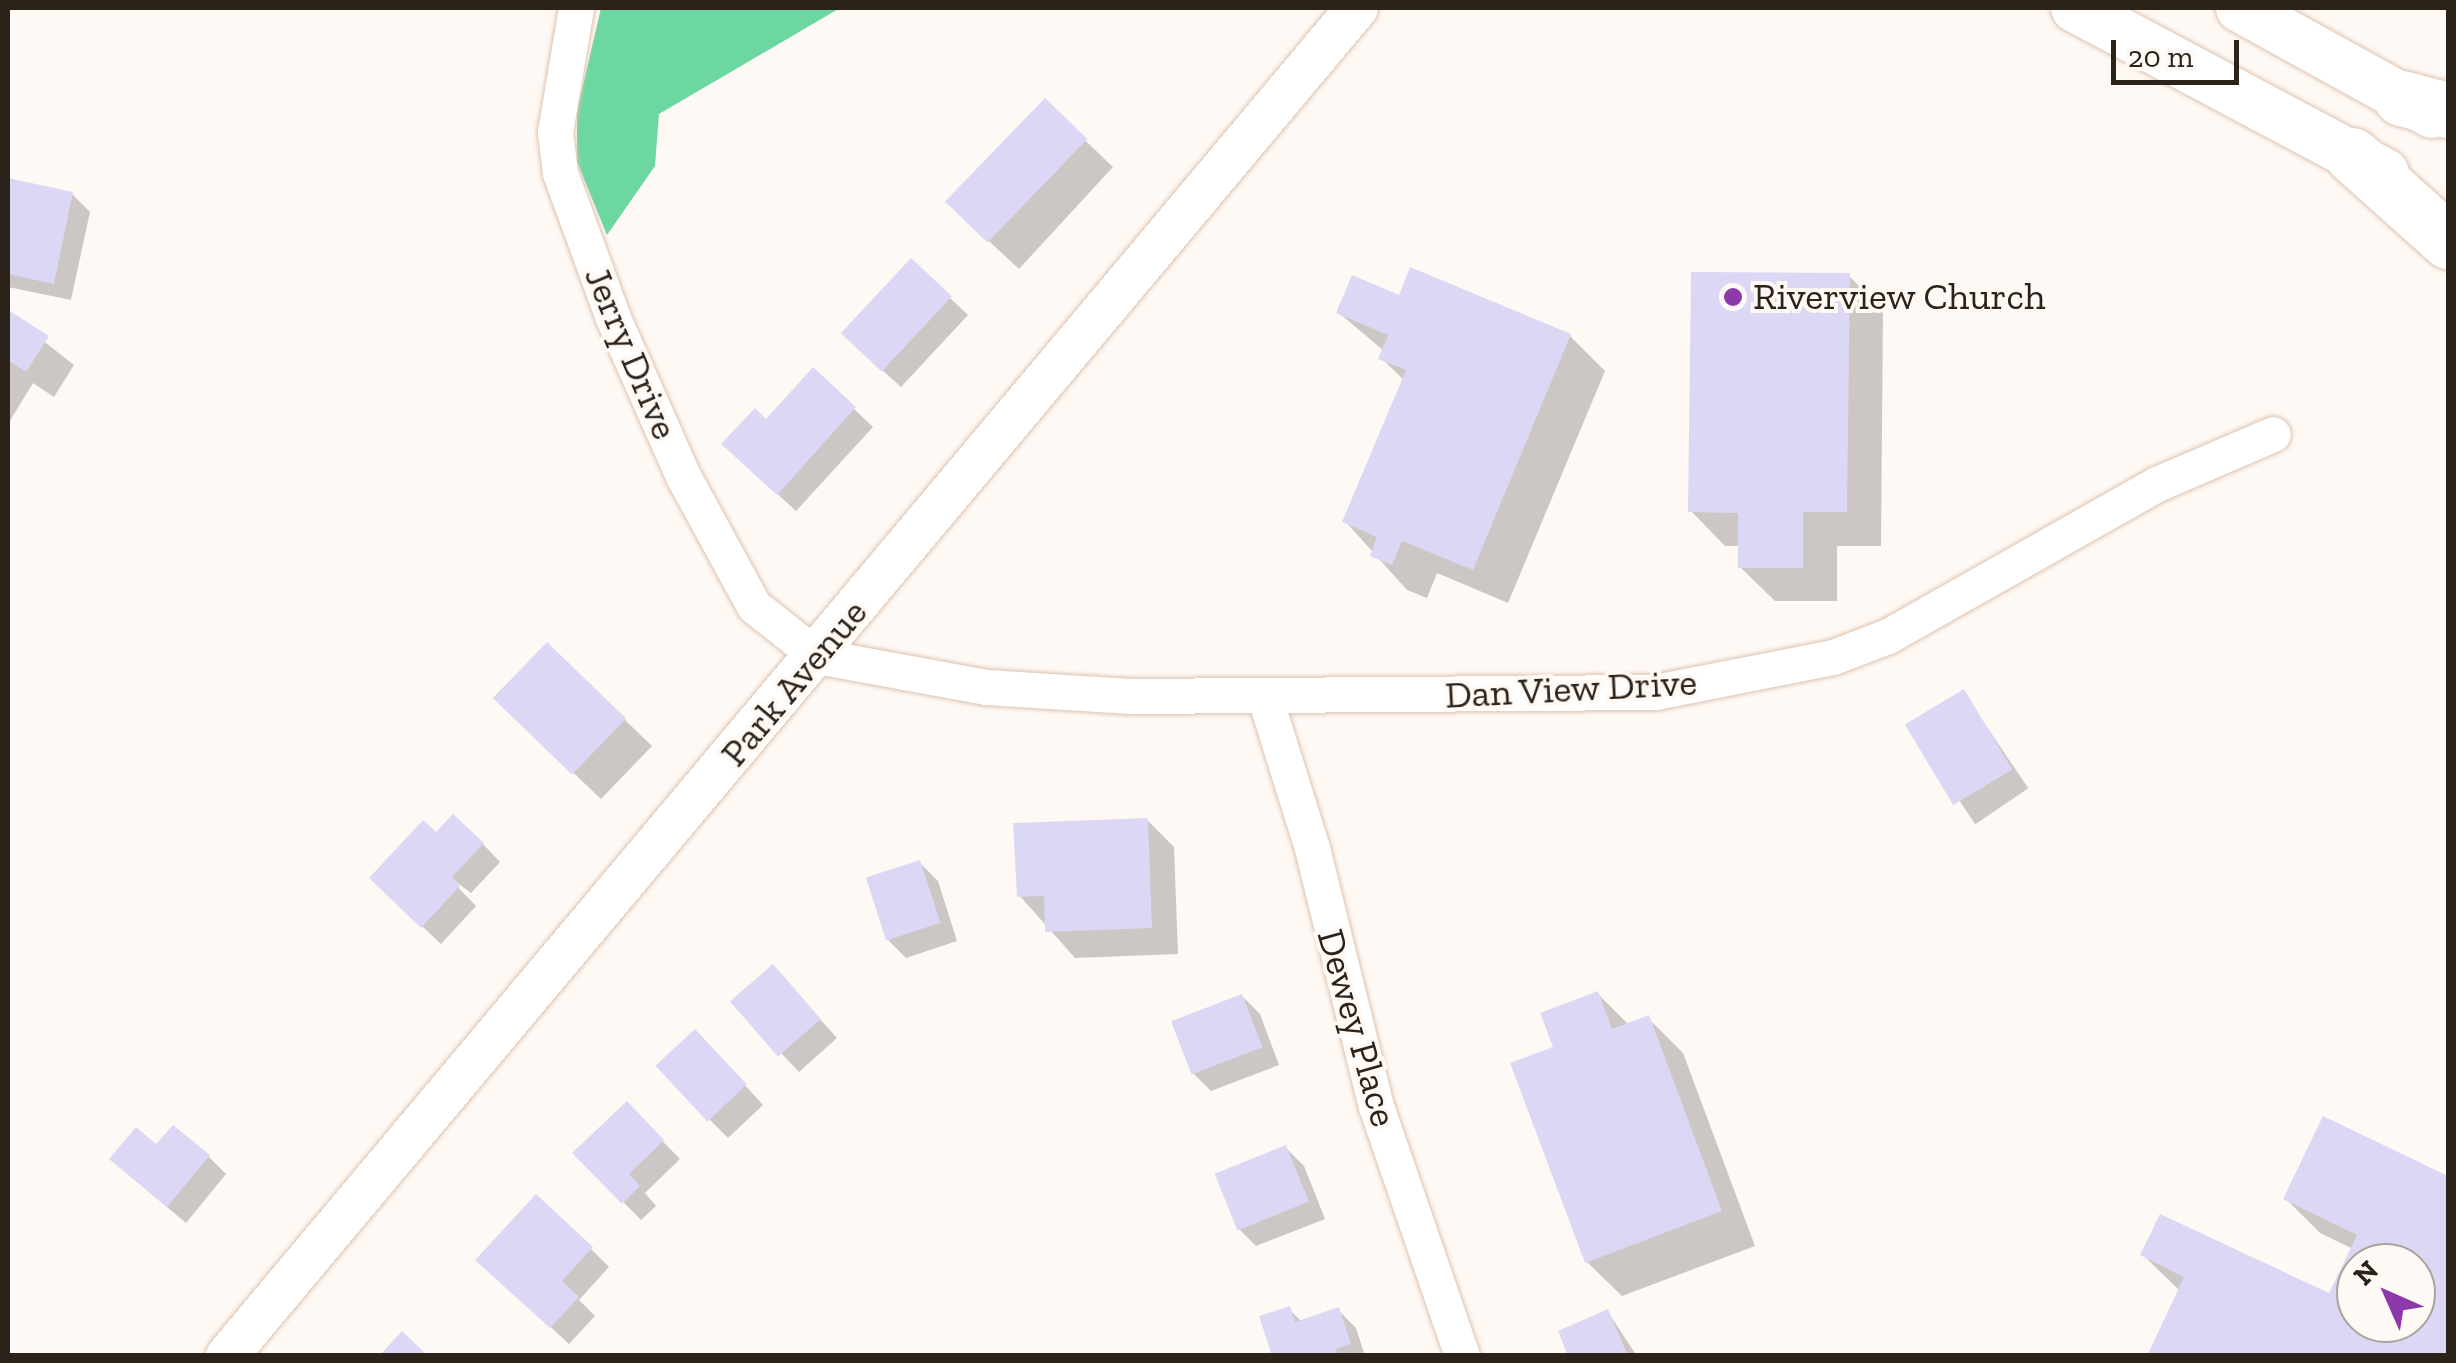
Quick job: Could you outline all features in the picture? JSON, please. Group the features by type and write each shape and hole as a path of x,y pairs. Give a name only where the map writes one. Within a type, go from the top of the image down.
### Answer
{"main road":[{"path":"2075,8 2448,208"},
{"path":"2240,8 2425,104 2448,123"},
{"path":"2352,155 2448,241"}],"street":[{"name":"Jerry Drive","path":"576,8 555,132 560,173 613,318 684,476 754,606 816,656"},
{"name":"Park Avenue","path":"227,1356 1357,8"},
{"name":"Dan View Drive","path":"816,656 986,687 1265,698 1655,692 1833,657 1888,636 2158,484 2272,434"},
{"name":"Dewey Place","path":"1265,698 1312,848 1376,1106 1462,1356"}],"green space":[{"path":"601,8 840,8 659,114 655,166 607,235 577,162 577,111"}],"building":[{"path":"1045,98 1087,139 987,243 945,202"},
{"path":"8,178 73,192 54,284 8,274"},
{"path":"911,258 952,296 882,372 841,333"},
{"path":"1410,267 1571,334 1473,570 1402,541 1392,565 1370,556 1377,537 1342,522 1406,370 1378,359 1388,335 1336,313 1352,275 1399,295"},
{"path":"1691,272 1850,273 1847,512 1803,512 1803,568 1738,568 1738,513 1688,512"},
{"path":"8,310 49,336 26,372 8,360"},
{"path":"813,367 856,407 777,495 721,444 755,408 766,419"},
{"path":"547,642 626,718 572,775 493,698"},
{"path":"1964,689 2012,770 1953,805 1905,725"},
{"path":"453,814 484,843 452,877 460,886 421,928 369,878 423,820 436,832"},
{"path":"1148,818 1152,928 1045,932 1044,896 1017,897 1013,823"},
{"path":"920,860 940,923 886,940 866,878"},
{"path":"773,964 821,1019 778,1056 730,1001"},
{"path":"1598,991 1612,1029 1649,1015 1722,1211 1585,1263 1510,1063 1553,1047 1540,1013"},
{"path":"1242,994 1262,1047 1191,1074 1171,1021"},
{"path":"695,1029 747,1085 707,1121 656,1066"},
{"path":"627,1101 664,1140 629,1174 640,1186 622,1204 572,1153"},
{"path":"2323,1116 2448,1176 2448,1356 2147,1356 2184,1277 2140,1255 2160,1214 2329,1293 2336,1278 2336,1343 2436,1343 2436,1243 2353,1243 2357,1235 2283,1199"},
{"path":"173,1125 210,1155 167,1207 109,1159 136,1127 156,1144"},
{"path":"1286,1145 1309,1202 1237,1230 1215,1174"},
{"path":"536,1194 593,1247 562,1281 579,1297 550,1328 475,1260"},
{"path":"1290,1306 1295,1322 1339,1307 1351,1344 1336,1349 1338,1356 1272,1356 1259,1316"},
{"path":"1608,1309 1628,1356 1568,1356 1558,1331"},
{"path":"402,1331 428,1356 379,1356"}],"place":[{"name":"Riverview Church","path":"1733,297"}]}
